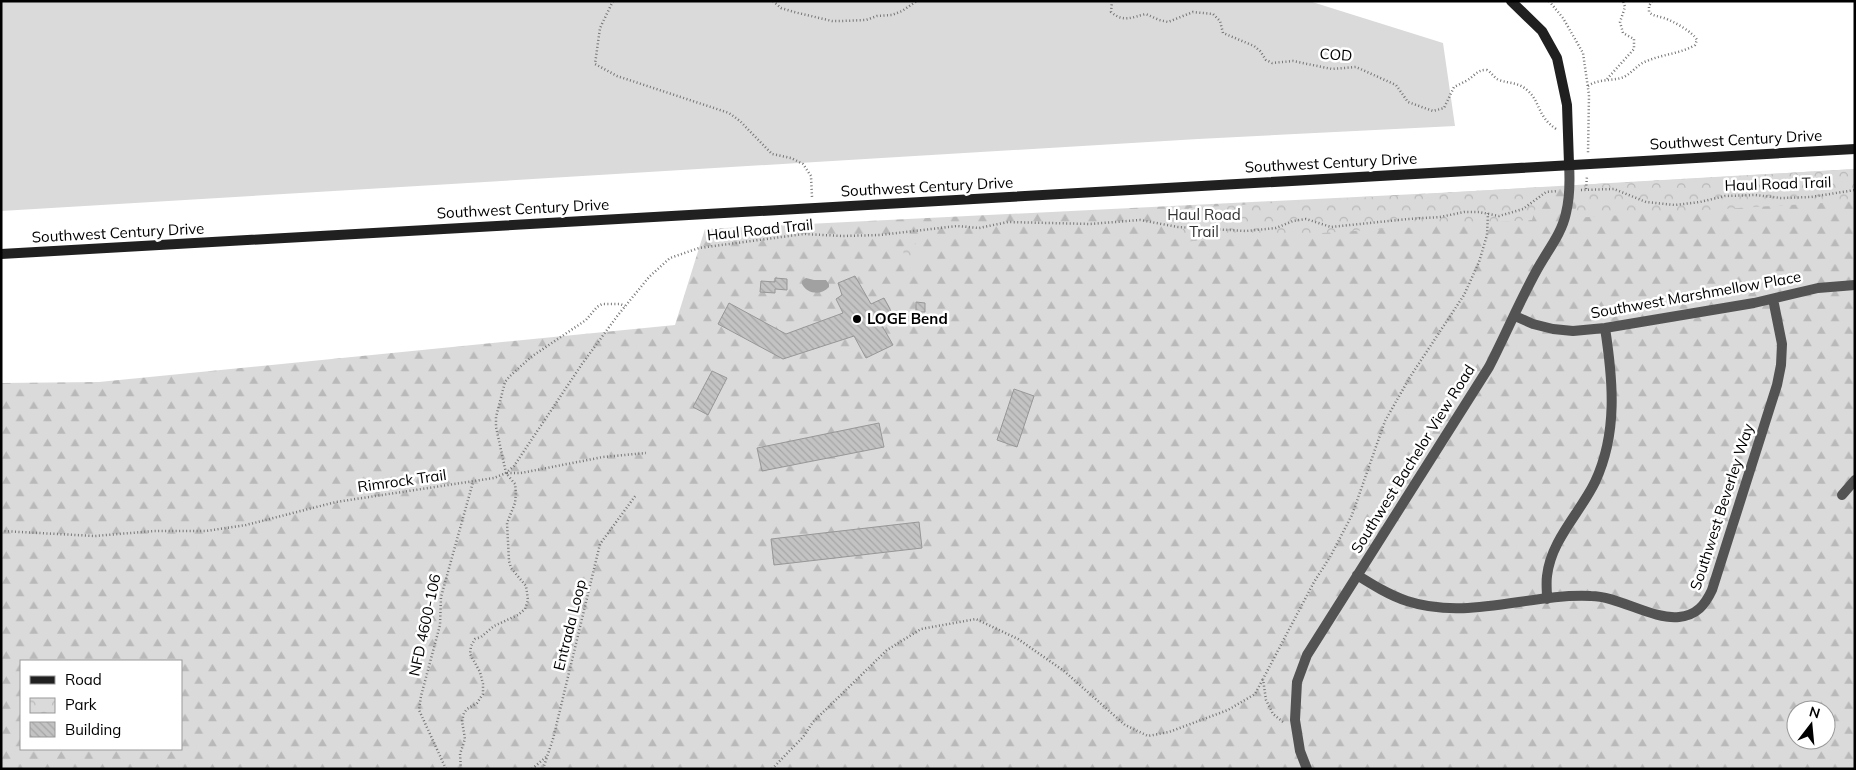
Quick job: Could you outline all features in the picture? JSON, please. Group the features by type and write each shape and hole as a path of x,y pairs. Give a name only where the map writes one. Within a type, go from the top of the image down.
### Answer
{"main road":[{"path":"1512,1 1542,31 1557,58 1567,105 1569,164"},
{"name":"Southwest Century Drive","path":"1,254 1855,149"}],"street":[{"name":"Southwest Bachelor View Road","path":"1307,769 1300,751 1295,720 1297,682 1307,655 1488,367 1538,268 1558,234 1566,215 1570,190 1569,164"},
{"name":"Southwest Marshmellow Place","path":"1515,316 1533,324 1573,331 1605,328 1773,298 1818,288 1855,285"},
{"name":"Southwest Beverley Way","path":"1357,575 1388,594 1408,602 1428,606 1481,608 1564,596 1594,596 1664,616 1678,618 1695,613 1706,602 1712,590 1778,378 1782,344 1773,298"},
{"path":"1547,599 1547,575 1558,542 1596,481 1609,436 1613,412 1612,382 1605,328"},
{"path":"1842,495 1855,480"}],"path":[{"path":"613,1 600,28 595,64 617,76 729,113 745,126 772,154 790,158 803,164 811,176 812,208"},
{"path":"773,1 782,8 832,21 866,20 877,16 892,15 917,1"},
{"name":"COD","path":"1112,1 1111,12 1124,18 1133,19 1146,14 1168,22 1193,12 1213,14 1220,21 1223,33 1254,46 1266,60 1272,63 1292,60 1332,69 1356,67 1396,85 1408,102 1433,111 1444,108 1454,86 1465,81 1477,71 1487,70 1501,81 1517,83 1527,89 1533,95 1544,118 1567,137"},
{"path":"1549,1 1563,18 1582,54 1589,95 1586,189"},
{"path":"1607,80 1634,49 1634,39 1623,33 1620,22 1625,7 1623,1"},
{"path":"1588,86 1594,82 1622,78 1638,65 1648,60 1685,51 1695,45 1697,40 1694,34 1668,19 1652,16 1648,6 1652,1"},
{"name":"Haul Road Trail","path":"625,306 649,277 670,258 699,248 804,234 880,235 957,226 979,228 1008,222 1090,224 1140,220 1178,227 1246,231 1276,228 1293,221 1306,219 1331,227 1440,217 1464,212 1488,213 1499,216 1523,209 1546,192 1570,190 1614,189 1646,202 1675,205 1725,196 1755,195 1791,198 1855,190"},
{"path":"772,769 803,737 813,722 887,650 921,629 976,619 1018,639 1064,671 1125,725 1148,736 1170,732 1228,710 1255,694 1290,625 1352,515 1385,421 1410,377 1464,295 1479,262 1487,235 1488,213"},
{"path":"461,769 460,754 465,739 462,721 464,713 477,703 483,694 480,672 470,654 471,646 475,640 494,626 518,616 525,609 528,600 526,586 511,568 508,561 507,523 515,503 516,492 515,484 506,474 496,422 505,382 531,357 586,320 602,304 620,304 625,306 582,364 527,448 506,474"},
{"name":"Rimrock Trail","path":"1,531 95,536 154,531 206,530 246,525 336,502 473,482 506,474 521,473 603,457 646,453"},
{"name":"NFD 4600-106","path":"446,769 419,710 440,625 442,597 473,482"},
{"name":"Entrada Loop","path":"543,769 557,721 600,544 636,495"},
{"path":"1263,679 1266,700 1273,714 1297,731"},
{"path":"532,769 546,757"}],"green space":[{"path":"1,1 1309,1 1443,43 1455,126 1198,139 1,211"},
{"path":"1855,169 1855,769 1,769 1,383 99,382 675,325 705,229 1437,193"},
{"path":"1855,169 1855,201 1573,218 1583,185"},
{"name":"Haul Road Trail","path":"1542,187 1532,220 1179,242 1189,208"},
{"path":"917,243 921,258 906,262 902,247"}],"shaded area":[{"path":"806,278 826,280 829,287 822,292 811,292 802,284 802,281"}],"building":[{"name":"LOGE Bend","path":"855,276 871,304 884,298 893,315 880,322 893,345 866,358 854,336 783,359 718,324 729,303 786,334 843,313 836,299 842,295 838,283"},
{"path":"775,278 787,279 787,290 775,289 775,293 760,292 761,281 775,282"},
{"path":"916,302 925,303 925,312 916,312"},
{"path":"712,371 727,378 708,415 693,407"},
{"path":"1014,389 1034,396 1017,447 997,440"},
{"path":"879,423 884,447 762,471 757,448"},
{"path":"919,522 922,548 774,565 771,539"}],"place":[{"name":"LOGE Bend","path":"857,319"}]}
